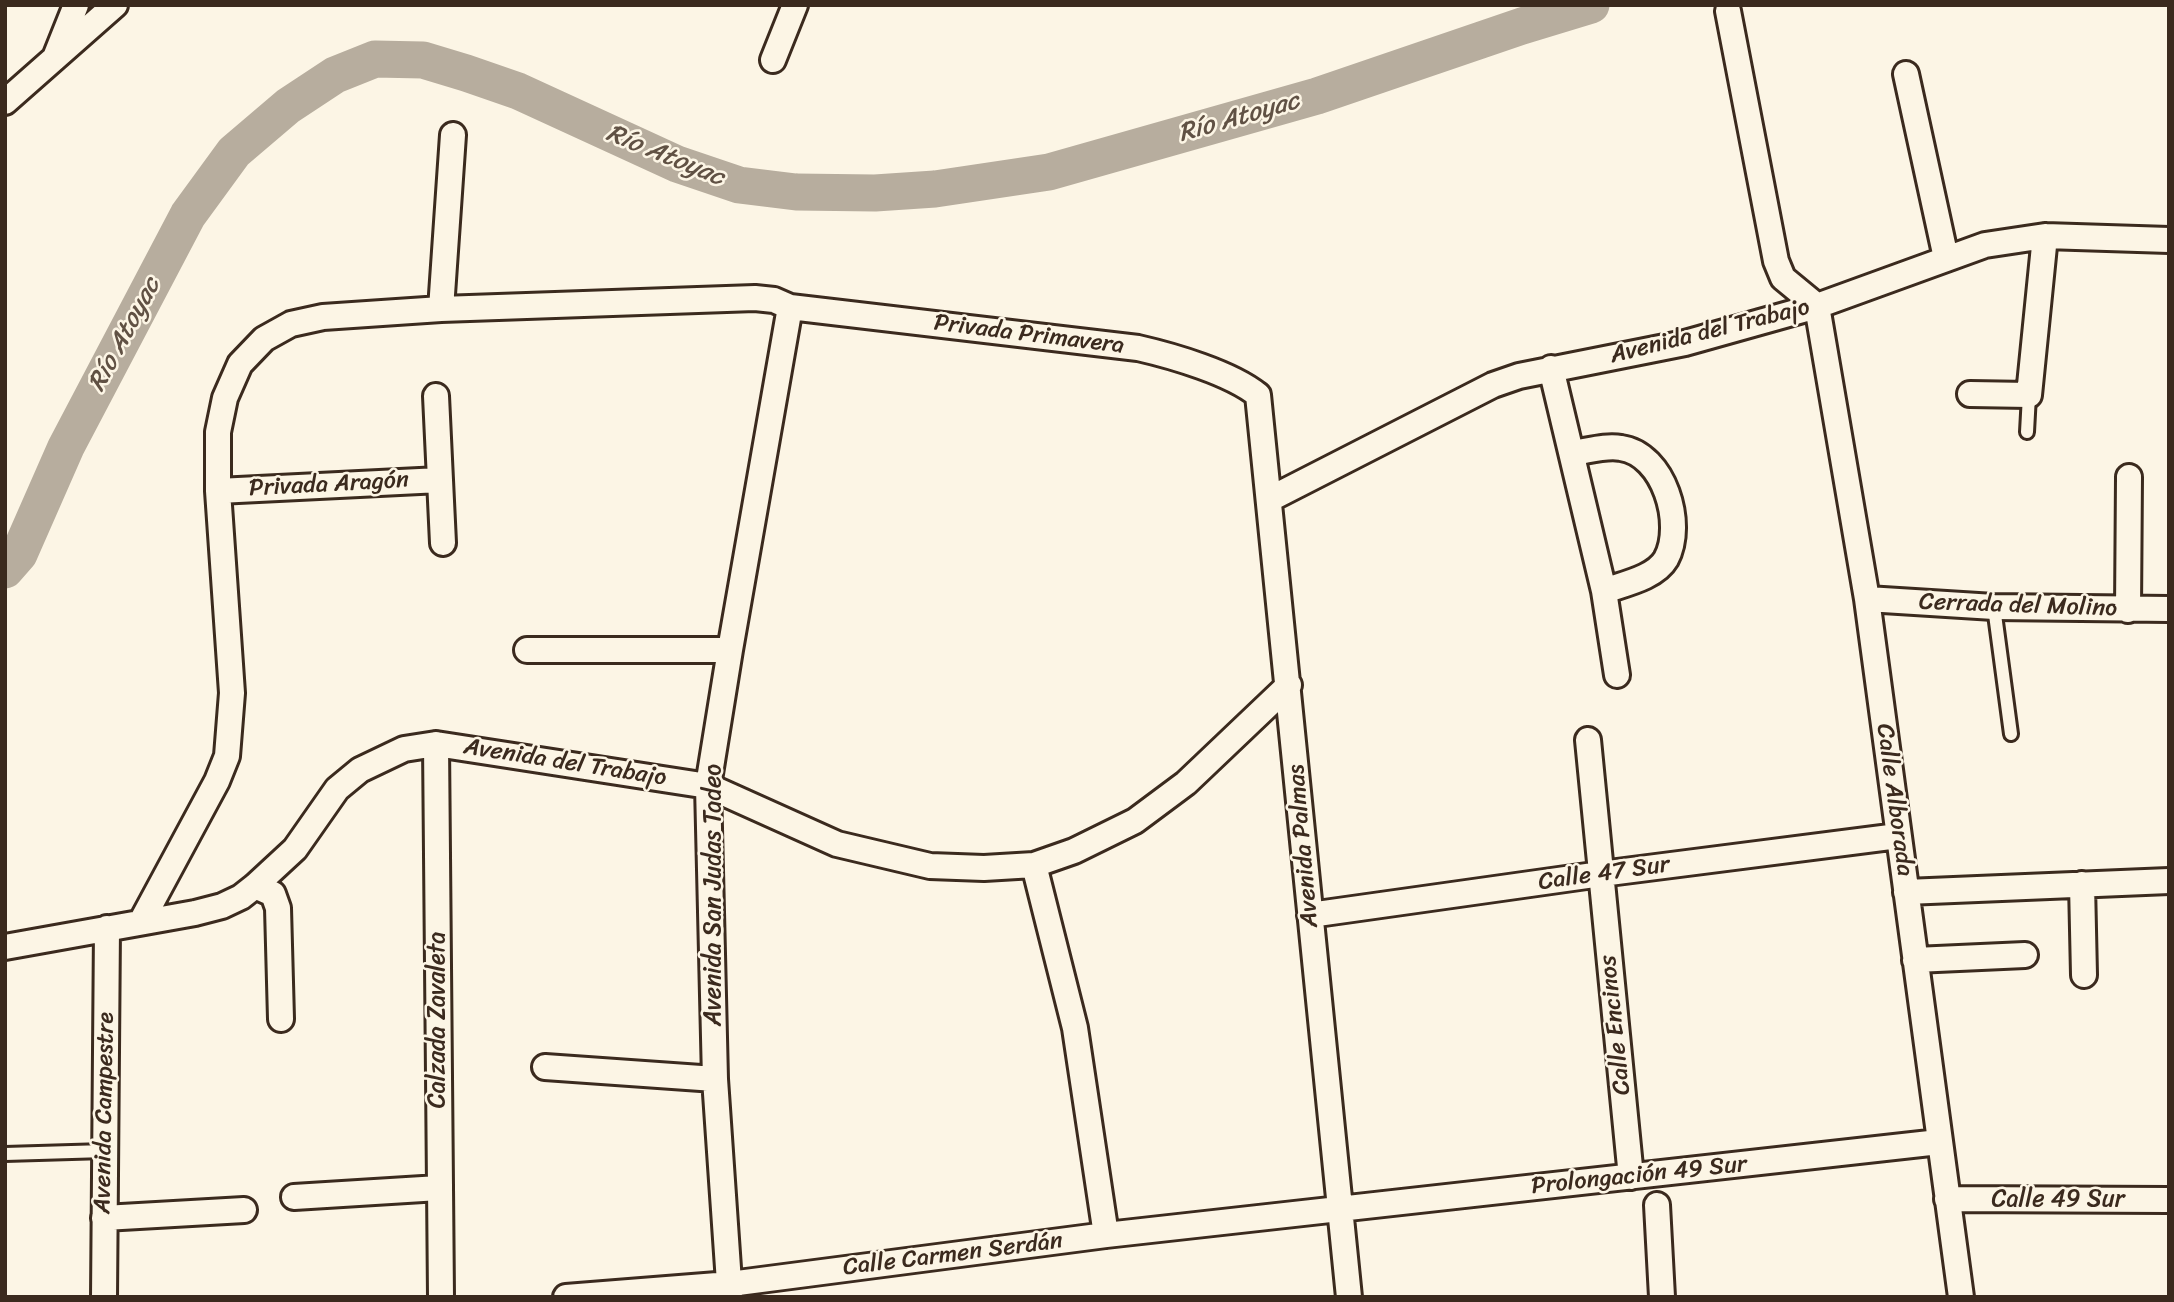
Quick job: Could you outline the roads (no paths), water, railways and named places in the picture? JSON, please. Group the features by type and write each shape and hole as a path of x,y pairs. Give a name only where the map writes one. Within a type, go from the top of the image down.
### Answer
{"street":[{"path":"55,59 76,5"},
{"path":"5,102 115,5"},
{"path":"773,60 795,5"},
{"path":"1728,11 1776,261 1783,278 1816,306"},
{"path":"1906,74 1946,258"},
{"path":"441,309 453,135"},
{"path":"1970,394 2029,395 2045,236"},
{"name":"Avenida del Trabajo","path":"1270,499 1493,385 1519,376 1685,343 1816,306 1985,246 2045,236 2169,240"},
{"name":"Privada Primavera","path":"141,922 217,781 227,756 232,693 218,491 218,432 225,398 240,364 264,339 291,324 323,317 441,309 755,298 782,304 1138,348 1160,353 1244,383 1258,395"},
{"name":"Avenida San Judas Tadeo","path":"730,1290 715,1079 708,786 782,304"},
{"name":"Calle Alborada","path":"1816,306 1867,599 1961,1297"},
{"path":"1551,368 1604,592 1617,675"},
{"name":"Avenida Palmas","path":"1258,395 1349,1297"},
{"name":"Privada Aragón","path":"436,396 443,543"},
{"path":"1573,453 1621,448 1640,454 1662,479 1671,508 1673,536 1665,561 1650,573 1604,592"},
{"path":"2128,610 2129,477"},
{"name":"Privada Aragón","path":"218,491 440,480"},
{"name":"Cerrada del Molino","path":"1867,599 1994,607 2128,610 2169,608"},
{"path":"527,650 730,650"},
{"name":"Avenida del Trabajo","path":"5,947 222,906 241,897 295,849 337,789 360,770 404,749 436,744 708,786 837,844 930,866 984,868 1034,865 1074,851 1135,821 1186,783 1289,685"},
{"name":"Calle Encinos","path":"1588,740 1631,1177"},
{"name":"Calzada Zavaleta","path":"436,744 441,1297"},
{"name":"Calle 47 Sur","path":"1310,915 1898,836"},
{"path":"1034,865 1074,1028 1106,1235"},
{"path":"1906,892 2169,881"},
{"path":"2082,884 2084,975"},
{"path":"255,886 273,894 278,908 281,1019"},
{"name":"Avenida Campestre","path":"104,1297 107,928"},
{"path":"1915,960 2025,955"},
{"path":"545,1067 715,1079"},
{"name":"Prolongación 49 Sur","path":"1339,1210 1939,1142"},
{"path":"294,1196 439,1188"},
{"name":"Calle 49 Sur","path":"1947,1199 2169,1200"},
{"path":"1657,1205 1662,1297"},
{"path":"104,1218 244,1210"},
{"name":"Calle Carmen Serdán","path":"566,1297 730,1290 1106,1235 1339,1210"}],"lane":[{"path":"2027,432 2029,395"},
{"path":"1994,607 2011,734"},
{"path":"5,1154 105,1151"}],"waterway":[{"name":"Río Atoyac","path":"5,570 19,554 66,447 188,215 234,152 288,106 335,75 375,59 423,60 466,73 518,91 677,164 739,185 796,192 875,193 935,189 1049,172 1317,96 1591,5"}]}
